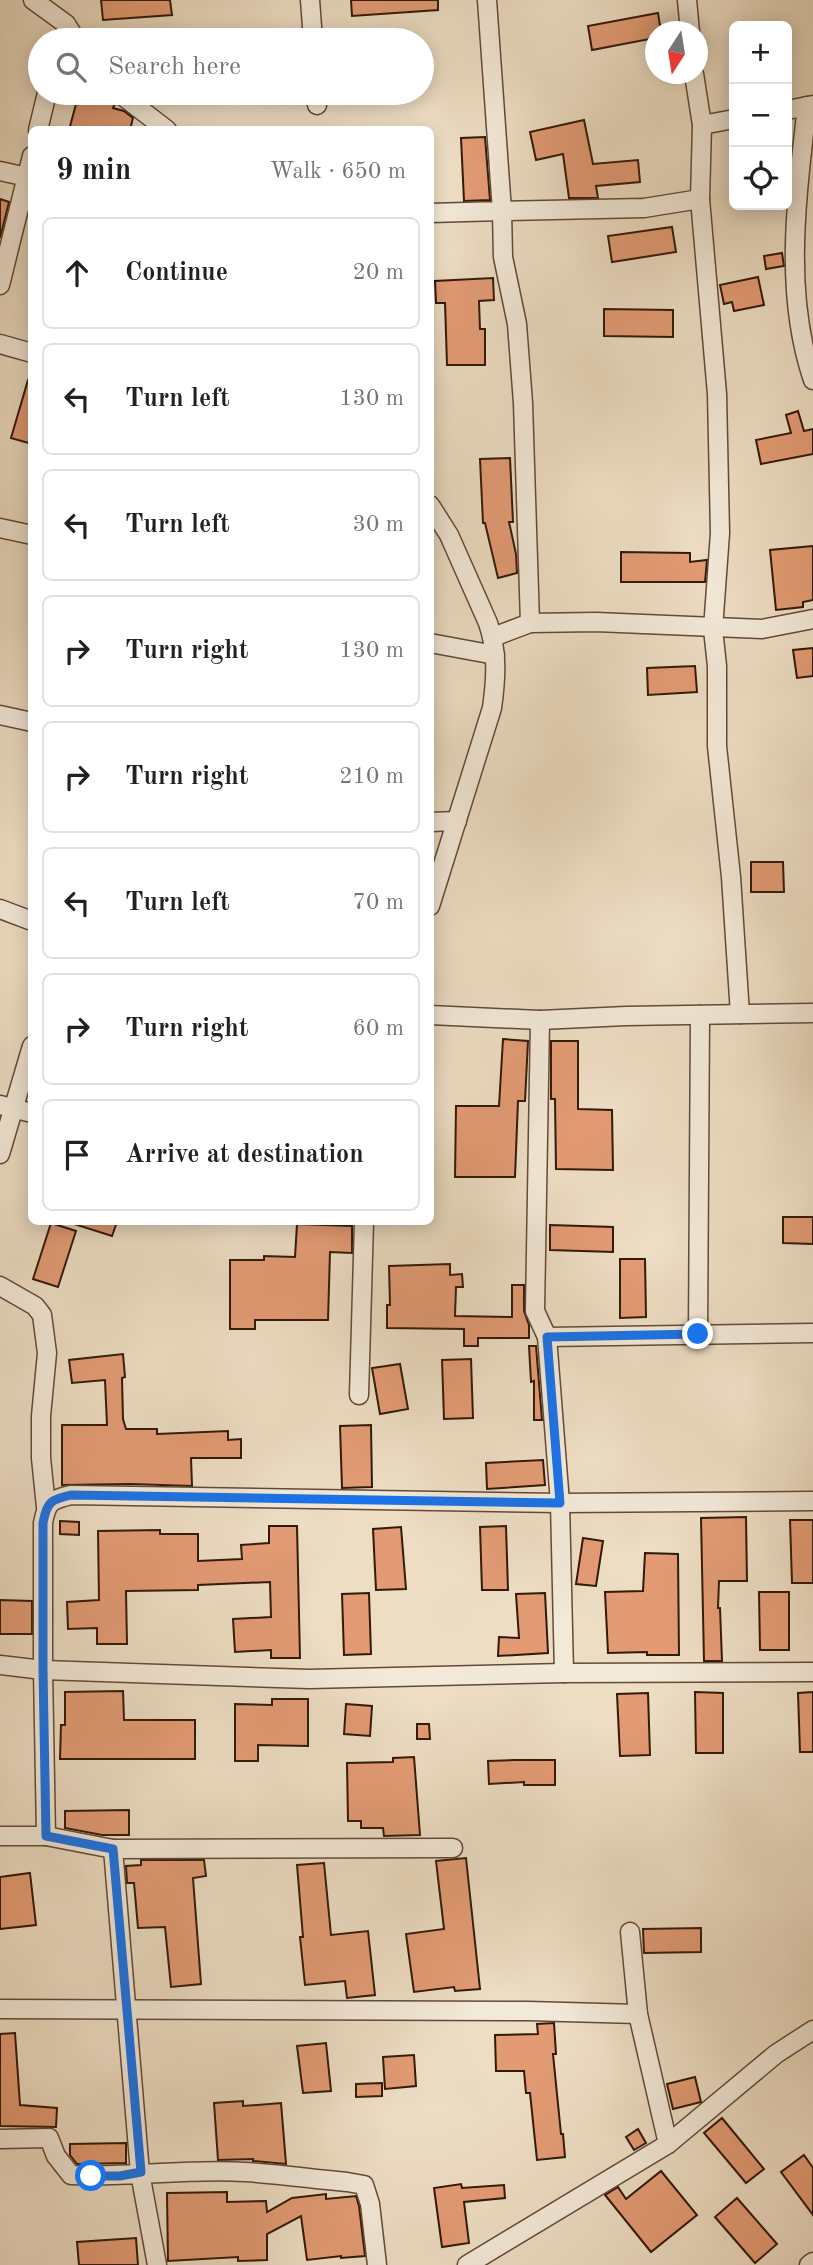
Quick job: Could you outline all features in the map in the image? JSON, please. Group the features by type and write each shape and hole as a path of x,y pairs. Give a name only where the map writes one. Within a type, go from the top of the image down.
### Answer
{"street":[{"path":"33,0 60,28"},
{"path":"310,0 312,28"},
{"path":"487,0 503,257 517,324 523,403 530,623"},
{"path":"687,0 689,21"},
{"path":"696,84 702,125 700,200 717,394 720,533 713,629 717,666 717,746 731,877 740,1014"},
{"path":"39,126 44,105"},
{"path":"135,105 162,126"},
{"path":"792,109 810,106 794,223 804,355 813,380"},
{"path":"702,125 729,120"},
{"path":"0,171 27,177"},
{"path":"0,285 28,173"},
{"path":"434,213 644,208 700,200"},
{"path":"0,344 28,352"},
{"path":"434,511 449,535 494,646 496,678 492,708 434,893"},
{"path":"0,528 28,534"},
{"path":"434,643 494,646 530,623 596,622 762,629 813,618"},
{"path":"0,715 28,721"},
{"path":"434,822 457,821"},
{"path":"0,909 28,920"},
{"path":"434,1015 540,1020 813,1013"},
{"path":"698,1334 700,1015"},
{"path":"540,1020 535,1311 547,1337 560,1503 564,1673"},
{"path":"0,1154 7,1107 28,1056"},
{"path":"7,1107 28,1112"},
{"path":"359,1395 364,1225"},
{"path":"0,1286 35,1306 42,1315 47,1353 41,1416 41,1458 46,1507 43,1523 46,1836"},
{"path":"547,1337 813,1333"},
{"path":"46,1507 54,1499 71,1495 560,1503 813,1501"},
{"path":"0,1665 43,1670 310,1679 564,1673 813,1672"},
{"path":"0,1836 46,1836 113,1849 453,1847"},
{"path":"113,1849 141,2172 157,2265"},
{"path":"631,1932 638,2014 668,2144"},
{"path":"0,2009 528,2011 638,2014"},
{"path":"467,2265 668,2144 776,2054 813,2030"},
{"path":"0,2139 49,2138 56,2156 71,2175 244,2172 364,2185 370,2204 377,2265"}],"building":[{"path":"101,0 170,0 172,15 103,20"},
{"path":"351,0 438,0 438,10 352,16"},
{"path":"658,13 659,21 645,21 645,40 592,50 588,26"},
{"path":"76,105 114,105 113,108 124,111 133,118 131,126 70,126"},
{"path":"584,120 593,164 638,160 640,182 596,186 598,198 569,198 563,154 536,160 530,132"},
{"path":"485,137 490,200 464,201 461,138"},
{"path":"0,199 9,202 0,238"},
{"path":"672,227 676,252 612,262 608,236"},
{"path":"782,253 784,266 766,269 764,256"},
{"path":"758,277 764,305 734,311 732,302 724,304 720,285"},
{"path":"493,278 494,300 479,301 480,329 485,329 485,365 447,365 445,303 436,303 435,281"},
{"path":"604,309 673,310 673,337 604,336"},
{"path":"28,380 28,443 11,438"},
{"path":"798,411 804,431 813,429 813,454 761,464 756,440 791,433 786,415"},
{"path":"510,458 513,522 509,522 517,573 498,578 483,523 480,459"},
{"path":"813,546 813,600 803,602 803,607 776,610 770,550"},
{"path":"621,552 690,553 690,562 707,560 705,582 621,582"},
{"path":"813,648 813,676 797,678 793,650"},
{"path":"695,666 697,692 648,695 647,668"},
{"path":"751,862 783,862 784,892 751,892"},
{"path":"503,1039 528,1041 525,1101 518,1101 515,1177 455,1177 456,1106 499,1106"},
{"path":"551,1041 578,1041 578,1109 612,1110 613,1170 556,1169 555,1099 551,1099"},
{"path":"783,1217 813,1217 813,1244 783,1243"},
{"path":"50,1225 76,1231 58,1287 33,1279"},
{"path":"77,1225 116,1225 112,1236"},
{"path":"297,1225 352,1226 352,1253 330,1252 328,1320 255,1320 255,1329 230,1329 230,1260 264,1260 264,1256 295,1257"},
{"path":"550,1225 613,1227 613,1252 550,1250"},
{"path":"620,1259 645,1259 646,1317 620,1318"},
{"path":"450,1264 450,1275 462,1274 463,1287 456,1287 455,1316 512,1317 512,1285 524,1285 524,1311 529,1325 529,1338 478,1338 478,1346 464,1346 464,1329 387,1328 387,1305 390,1305 389,1266"},
{"path":"529,1346 536,1346 542,1420 534,1420 534,1381 531,1382"},
{"path":"123,1354 123,1419 126,1429 157,1429 157,1434 228,1431 228,1440 241,1439 241,1458 191,1458 192,1486 62,1485 62,1425 107,1425 105,1380 72,1383 69,1360"},
{"path":"471,1359 473,1418 444,1419 442,1360"},
{"path":"400,1364 408,1409 380,1414 372,1368"},
{"path":"371,1425 372,1487 342,1488 340,1426"},
{"path":"543,1460 545,1485 487,1489 486,1463"},
{"path":"746,1517 747,1581 719,1581 722,1661 704,1661 701,1518"},
{"path":"790,1520 813,1520 813,1583 792,1583"},
{"path":"60,1521 79,1522 79,1535 60,1534"},
{"path":"269,1526 297,1526 300,1658 271,1658 271,1650 235,1652 233,1619 271,1617 270,1582 198,1585 198,1590 126,1591 127,1644 97,1644 97,1628 68,1629 67,1602 99,1600 98,1531 160,1530 160,1534 198,1534 198,1561 242,1559 241,1545 269,1543"},
{"path":"506,1526 508,1590 482,1590 480,1527"},
{"path":"401,1527 406,1589 376,1590 373,1529"},
{"path":"583,1538 603,1541 596,1586 576,1584"},
{"path":"645,1553 678,1554 679,1655 608,1653 605,1592 643,1591"},
{"path":"759,1592 789,1592 789,1650 760,1650"},
{"path":"369,1593 371,1654 344,1655 342,1594"},
{"path":"545,1593 548,1653 498,1656 499,1637 519,1638 516,1594"},
{"path":"0,1600 32,1601 32,1634 0,1634"},
{"path":"123,1691 124,1720 195,1720 195,1759 60,1759 61,1725 65,1725 65,1692"},
{"path":"695,1692 723,1693 723,1753 696,1753"},
{"path":"813,1692 813,1752 800,1752 798,1693"},
{"path":"648,1693 650,1755 620,1756 617,1694"},
{"path":"272,1699 308,1699 308,1746 258,1745 258,1761 235,1761 235,1704 272,1705"},
{"path":"346,1704 372,1706 370,1736 344,1734"},
{"path":"417,1724 429,1724 430,1739 417,1739"},
{"path":"414,1757 420,1835 384,1836 383,1828 361,1828 361,1821 348,1821 347,1763 393,1762 393,1758"},
{"path":"555,1760 555,1785 524,1785 524,1782 489,1784 488,1761"},
{"path":"129,1810 129,1835 102,1835 65,1828 65,1811"},
{"path":"466,1858 480,1989 455,1991 454,1987 414,1992 406,1934 444,1929 436,1861"},
{"path":"141,1860 204,1860 206,1876 193,1878 201,1984 171,1987 165,1927 138,1928 134,1883 127,1883 126,1866 141,1865"},
{"path":"324,1863 331,1935 368,1931 375,1995 347,1998 345,1981 305,1985 297,1865"},
{"path":"30,1873 36,1925 0,1929 0,1877"},
{"path":"701,1928 701,1952 644,1953 643,1929"},
{"path":"554,2023 556,2054 553,2054 565,2157 537,2160 530,2093 526,2093 524,2071 496,2071 495,2035 538,2034 537,2024"},
{"path":"15,2033 20,2105 57,2108 56,2127 0,2126 0,2034"},
{"path":"326,2043 331,2091 303,2093 297,2046"},
{"path":"414,2055 416,2086 385,2089 383,2057"},
{"path":"695,2077 701,2102 673,2109 667,2084"},
{"path":"382,2083 382,2096 356,2097 356,2084"},
{"path":"243,2101 243,2106 281,2103 286,2164 253,2159 218,2160 214,2103"},
{"path":"722,2118 764,2169 746,2183 704,2133"},
{"path":"638,2129 646,2143 634,2150 626,2137"},
{"path":"126,2143 126,2163 77,2164 70,2155 70,2144"},
{"path":"804,2155 813,2168 813,2215 781,2172"},
{"path":"661,2171 697,2215 651,2252 605,2195 618,2187 626,2199"},
{"path":"461,2184 462,2188 504,2185 505,2198 464,2202 469,2243 442,2247 434,2188"},
{"path":"227,2192 227,2202 266,2201 267,2212 292,2198 326,2194 326,2199 356,2196 365,2256 307,2260 301,2216 267,2234 267,2260 238,2261 238,2257 168,2261 167,2193"},
{"path":"737,2198 777,2244 755,2263 715,2217"},
{"path":"136,2238 138,2265 79,2265 77,2242"}],"route":[{"path":"91,2176 120,2176 141,2172 113,1849 46,1836 43,1670 43,1523 46,1507 54,1499 71,1495 560,1503 547,1337 698,1334"}]}
